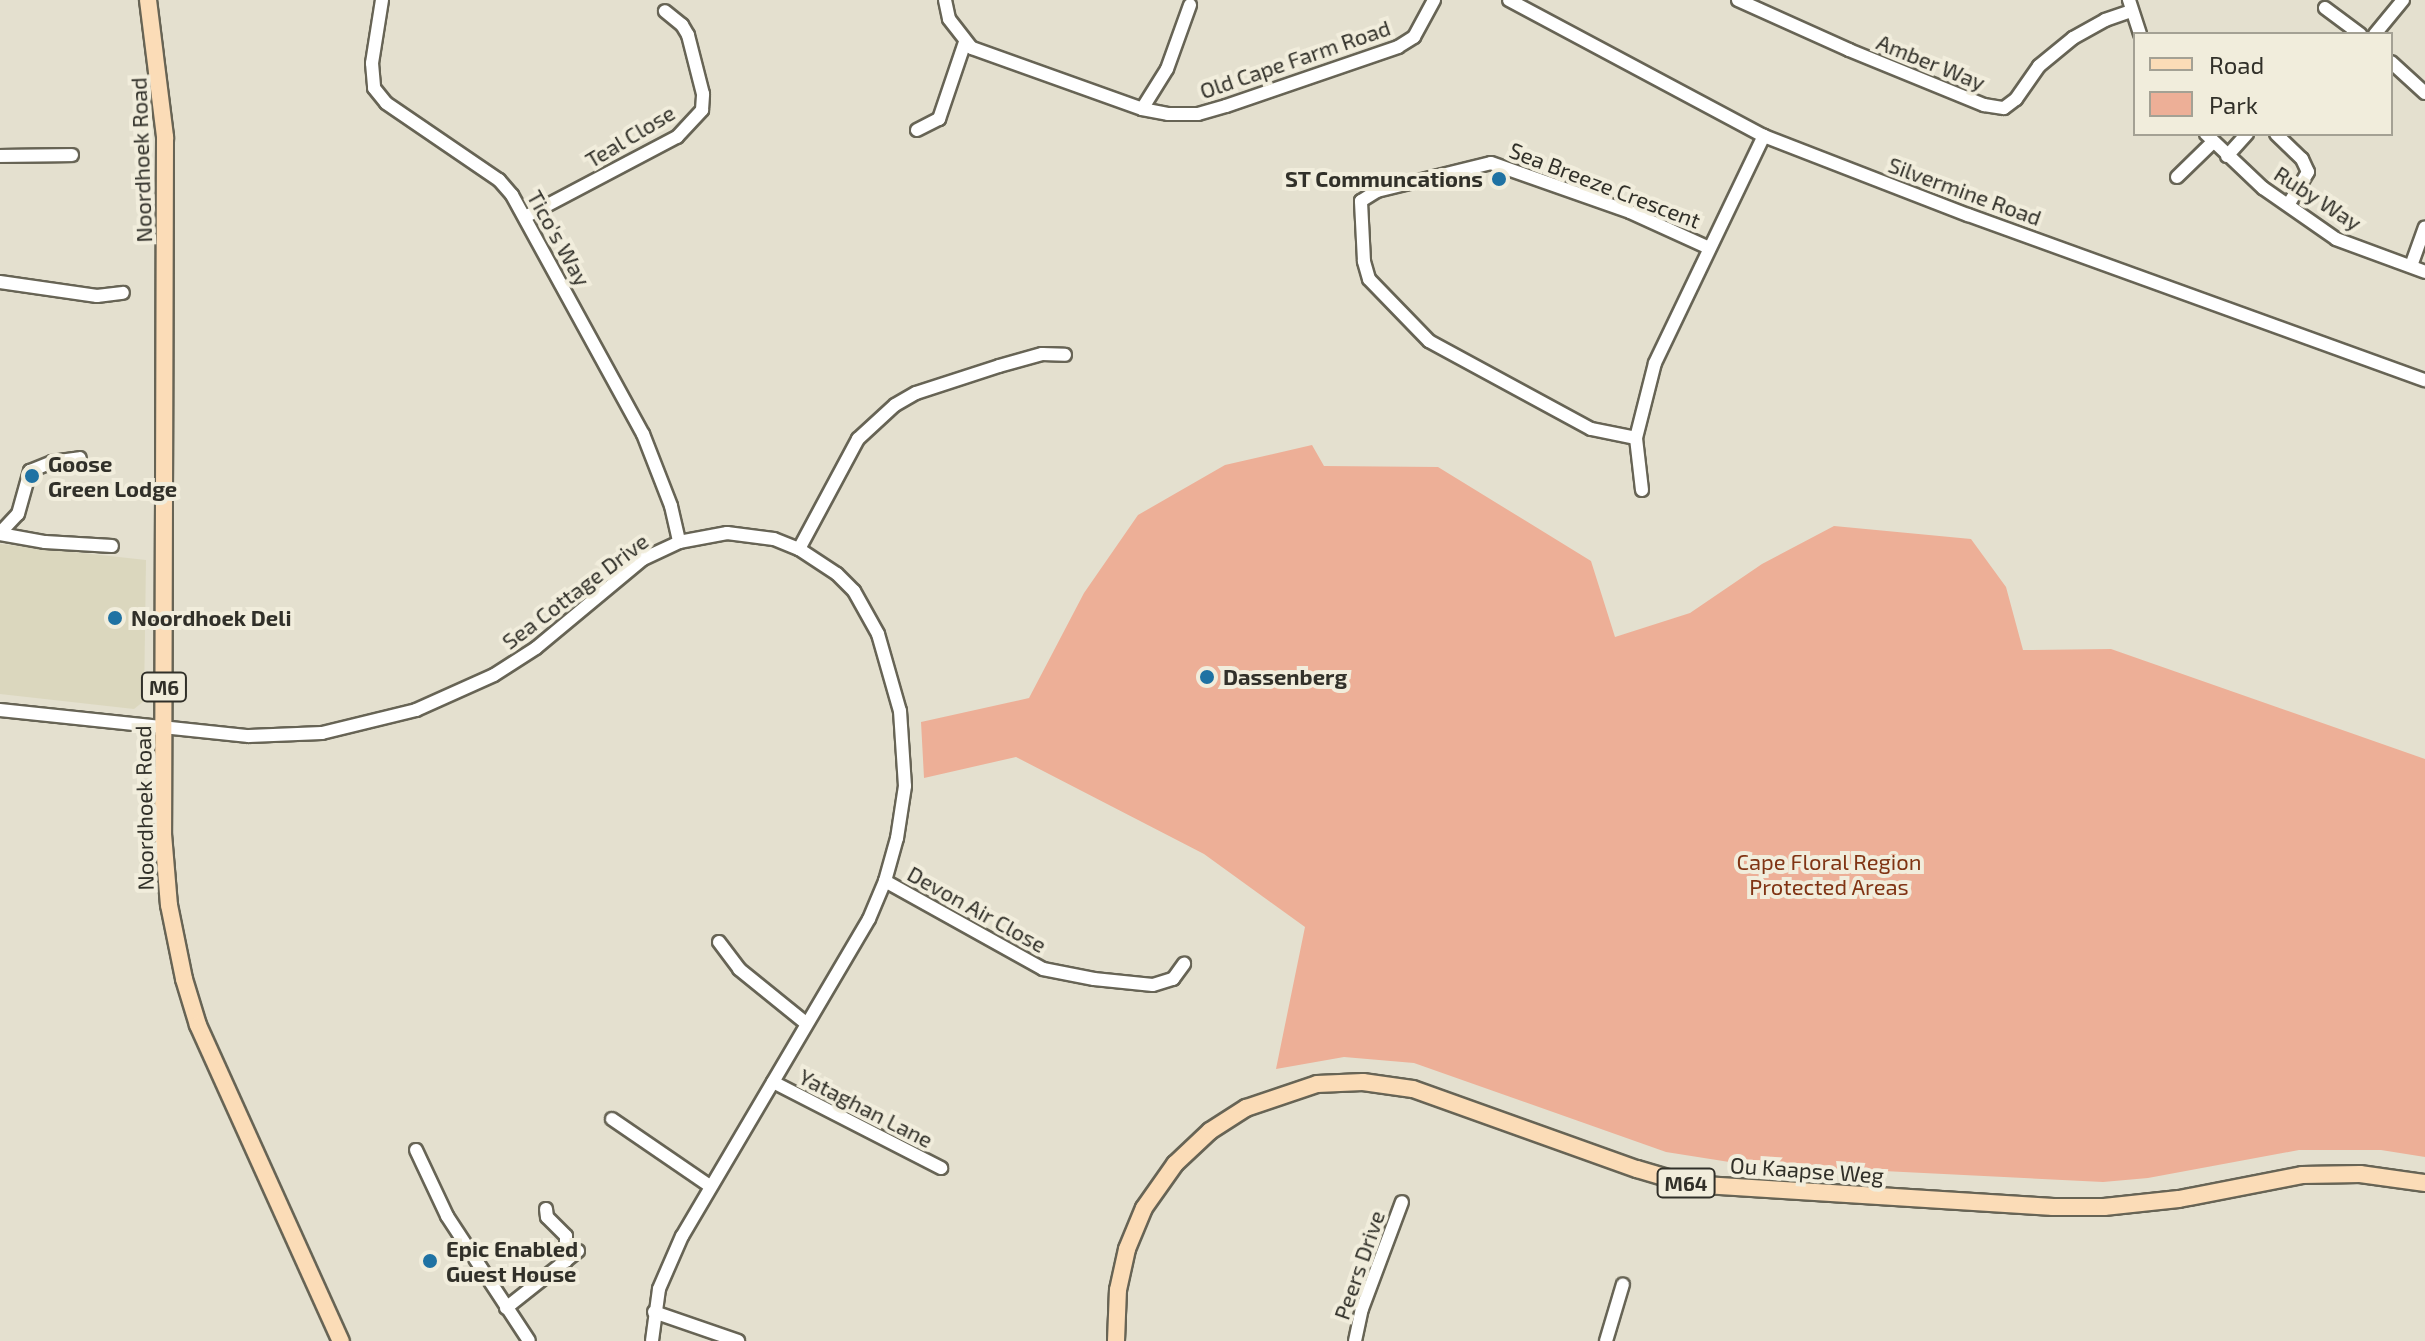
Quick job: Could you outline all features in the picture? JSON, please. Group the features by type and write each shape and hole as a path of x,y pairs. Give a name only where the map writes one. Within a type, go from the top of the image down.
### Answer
{"main road":[{"name":"Noordhoek Road","path":"148,0 162,90 167,188 165,873 184,979 225,1089 341,1341"},
{"name":"Ou Kaapse Weg","path":"1116,1341 1118,1290 1127,1249 1144,1208 1175,1164 1210,1131 1246,1108 1317,1084 1363,1082 1413,1089 1637,1169 1688,1184 2053,1207 2148,1203 2302,1175 2360,1174 2425,1183"}],"street":[{"name":"Tico's Way","path":"382,0 371,73 374,88 386,103 499,180 525,217 643,434 671,506 679,542"},
{"path":"917,130 939,119 965,42 949,19 945,0"},
{"name":"Old Cape Farm Road","path":"965,42 989,54 1142,109 1168,114 1198,114 1398,47 1414,37 1434,0"},
{"name":"Silvermine Road","path":"1509,0 1764,136 1968,215 2425,380"},
{"name":"Amber Way","path":"1738,0 1770,17 1984,105 2004,108 2016,99 2039,66 2073,38 2130,6"},
{"path":"2377,32 2403,0"},
{"path":"1142,109 1167,69 1190,5"},
{"path":"2130,6 2139,32"},
{"path":"2325,8 2357,32"},
{"name":"Teal Close","path":"525,217 677,137 702,110 703,94 688,35 668,13"},
{"path":"2393,64 2425,93"},
{"path":"1642,490 1636,438 1655,363 1764,136"},
{"path":"2227,156 2245,136"},
{"path":"2278,136 2302,159 2308,172 2289,204"},
{"path":"2177,177 2209,138"},
{"name":"Ruby Way","path":"2209,138 2263,188 2336,239 2425,272"},
{"path":"0,156 72,155"},
{"name":"Sea Breeze Crescent","path":"1636,438 1591,429 1429,341 1369,279 1364,261 1361,201 1377,191 1491,163 1630,212 1709,248"},
{"path":"2411,266 2425,227"},
{"path":"0,282 97,296 123,293"},
{"path":"799,549 858,439 895,405 916,393 999,366 1042,354 1065,355"},
{"path":"0,533 18,514 30,471 52,462 80,458"},
{"path":"0,533 58,543 112,546"},
{"name":"Sea Cottage Drive","path":"0,710 249,736 295,735 364,725 416,710 494,675 536,648 643,559 679,542 727,533 774,539 799,549 837,574 865,609 878,634 897,697 903,724 905,786 897,838 885,881 869,919 710,1186 668,1266 654,1312 652,1341"},
{"name":"Devon Air Close","path":"885,881 1043,969 1094,979 1153,985 1173,979 1184,964"},
{"path":"719,942 730,960 807,1024"},
{"name":"Yataghan Lane","path":"773,1082 941,1168"},
{"path":"612,1119 710,1186"},
{"path":"416,1150 447,1216 529,1341"},
{"name":"Peers Drive","path":"1355,1341 1359,1319 1402,1202"},
{"path":"546,1209 547,1217 566,1236 566,1261"},
{"path":"506,1308 578,1251"},
{"path":"1606,1341 1623,1284"},
{"path":"654,1312 738,1341"}],"shaded area":[{"path":"0,544 146,560 144,701 134,709 0,694"}],"green space":[{"name":"Cape Floral Region Protected Areas","path":"1312,445 1324,466 1438,467 1591,561 1615,637 1690,613 1762,564 1834,526 1971,539 2006,587 2023,650 2111,649 2425,759 2425,1157 2381,1150 2299,1150 2148,1178 2103,1182 1742,1164 1666,1152 1414,1063 1344,1057 1276,1069 1305,927 1204,854 1016,757 924,778 921,722 1029,698 1084,593 1138,515 1225,465"}],"place":[{"name":"ST Communcations","path":"1499,179"},
{"name":"Goose Green Lodge","path":"32,476"},
{"name":"Noordhoek Deli","path":"115,618"},
{"name":"Dassenberg","path":"1207,677"},
{"name":"Epic Enabled Guest House","path":"430,1261"}]}
